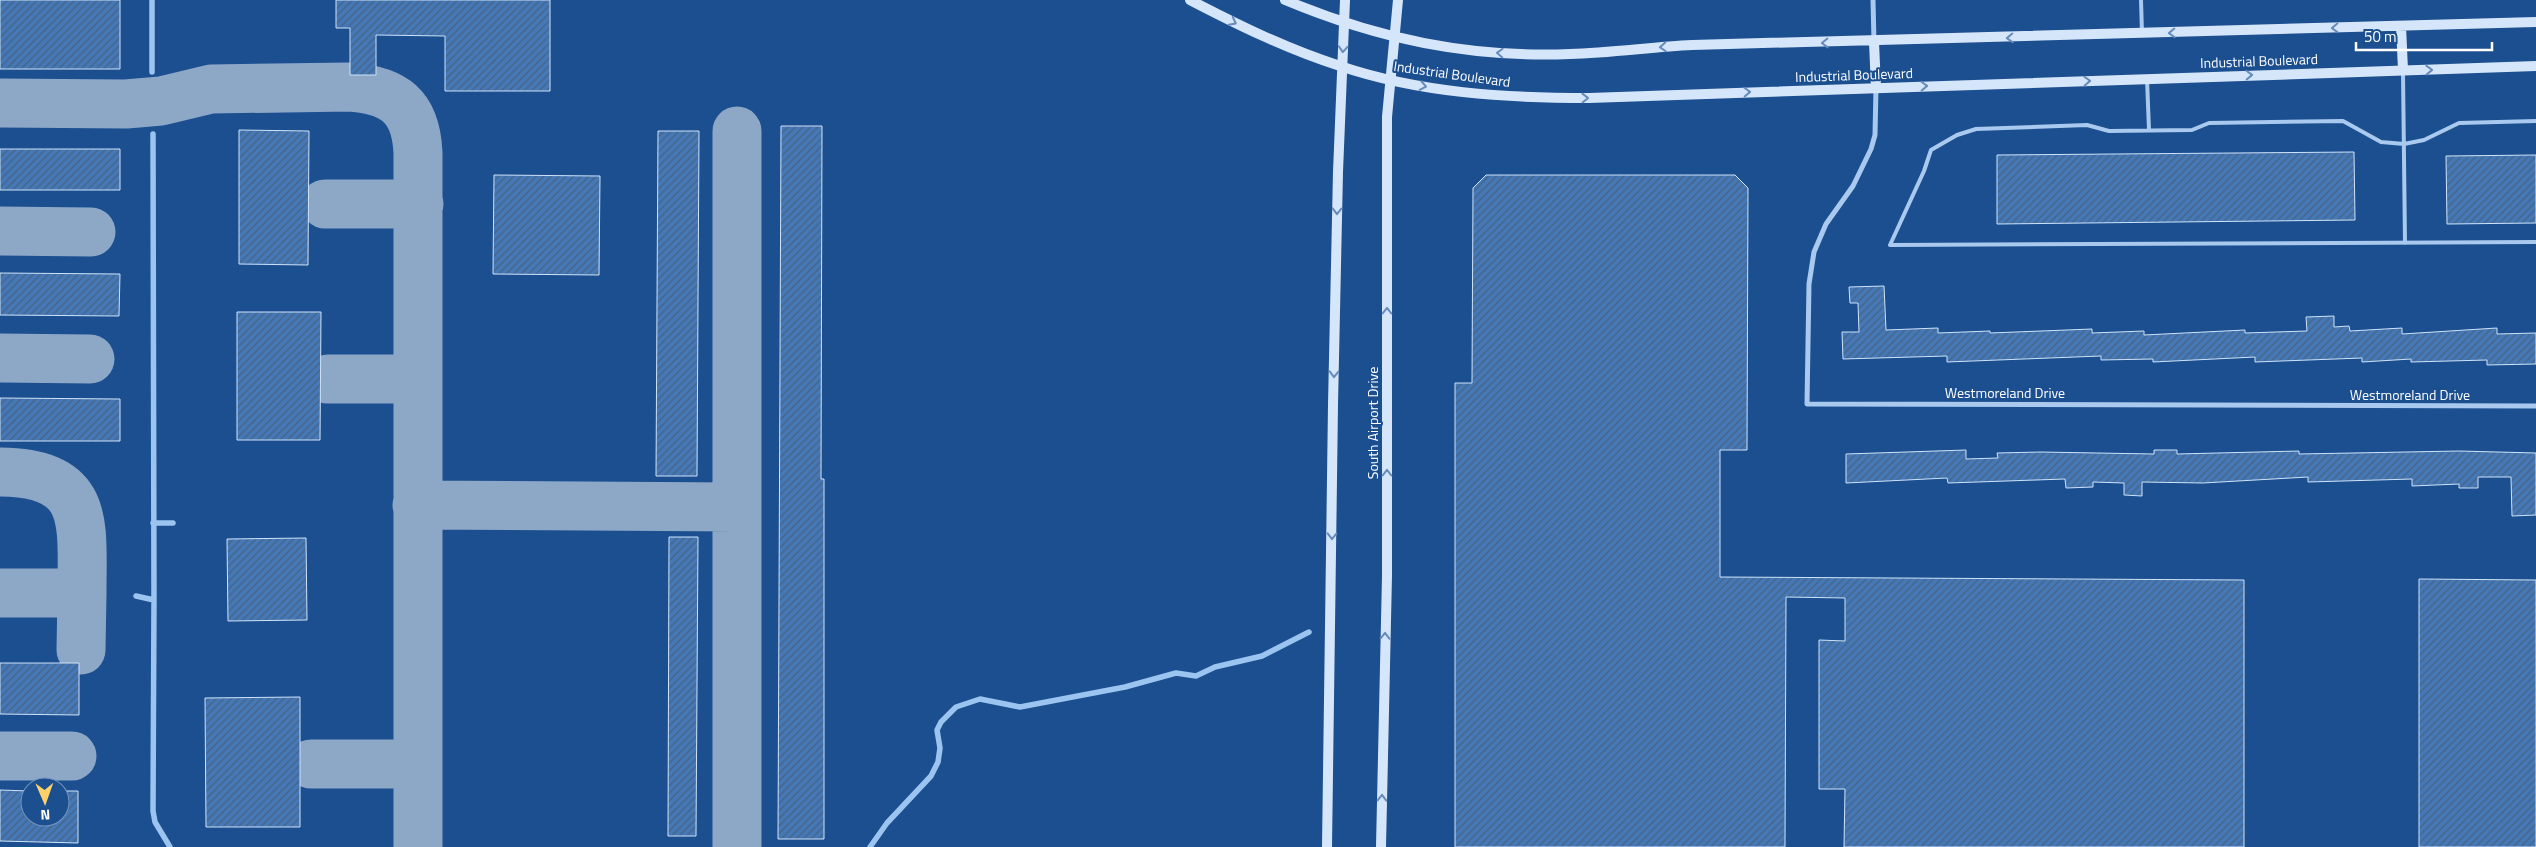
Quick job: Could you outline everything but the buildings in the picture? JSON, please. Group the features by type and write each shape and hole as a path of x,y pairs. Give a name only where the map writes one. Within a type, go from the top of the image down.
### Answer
{"main road":[{"name":"Industrial Boulevard","path":"1190,0 1247,30 1342,67 1391,80 1484,95 1533,98 2536,66"},
{"name":"Industrial Boulevard","path":"1285,0 1345,24 1395,38 1473,51 1549,54 1692,45 1874,42 2536,22"},
{"path":"1327,847 1333,395 1345,0"},
{"name":"South Airport Drive","path":"1381,847 1386,576 1387,117 1398,0"},
{"path":"2401,26 2403,70"},
{"path":"1874,42 1876,88"}],"street":[{"path":"1873,0 1874,42"},
{"name":"Westmoreland Drive","path":"1876,88 1875,135 1871,149 1853,186 1826,224 1814,252 1809,284 1807,404 2536,406"}],"lane":[{"path":"2141,0 2142,34"},
{"path":"2403,70 2405,243"},
{"path":"2147,79 2148,130"},
{"path":"2536,121 2459,123 2424,140 2404,144 2381,142 2343,121 2209,123 2192,130 2109,131 2087,125 1976,129 1958,135 1931,150 1924,171 1890,245 2536,242"}],"waterway":[{"path":"152,0 152,72"},
{"path":"153,134 154,600"},
{"path":"153,523 173,523"},
{"path":"136,596 154,600 153,811 155,822 170,847"},
{"path":"870,847 887,823 931,776 938,762 940,748 937,730 941,722 956,707 980,699 1020,707 1125,687 1176,673 1196,676 1215,667 1262,656 1309,632"}],"taxiway":[{"path":"0,103 126,104 161,101 211,89 349,87 378,92 390,97 407,112 413,123 418,153 418,847"},
{"path":"737,131 737,847"},
{"path":"325,204 419,204"},
{"path":"0,231 91,232"},
{"path":"0,358 90,359"},
{"path":"328,379 418,379"},
{"path":"0,472 30,475 51,481 66,492 75,506 80,523 82,544 82,593 0,593"},
{"path":"417,505 736,507"},
{"path":"81,650 82,593"},
{"path":"0,756 72,756"},
{"path":"311,764 417,764"}]}
